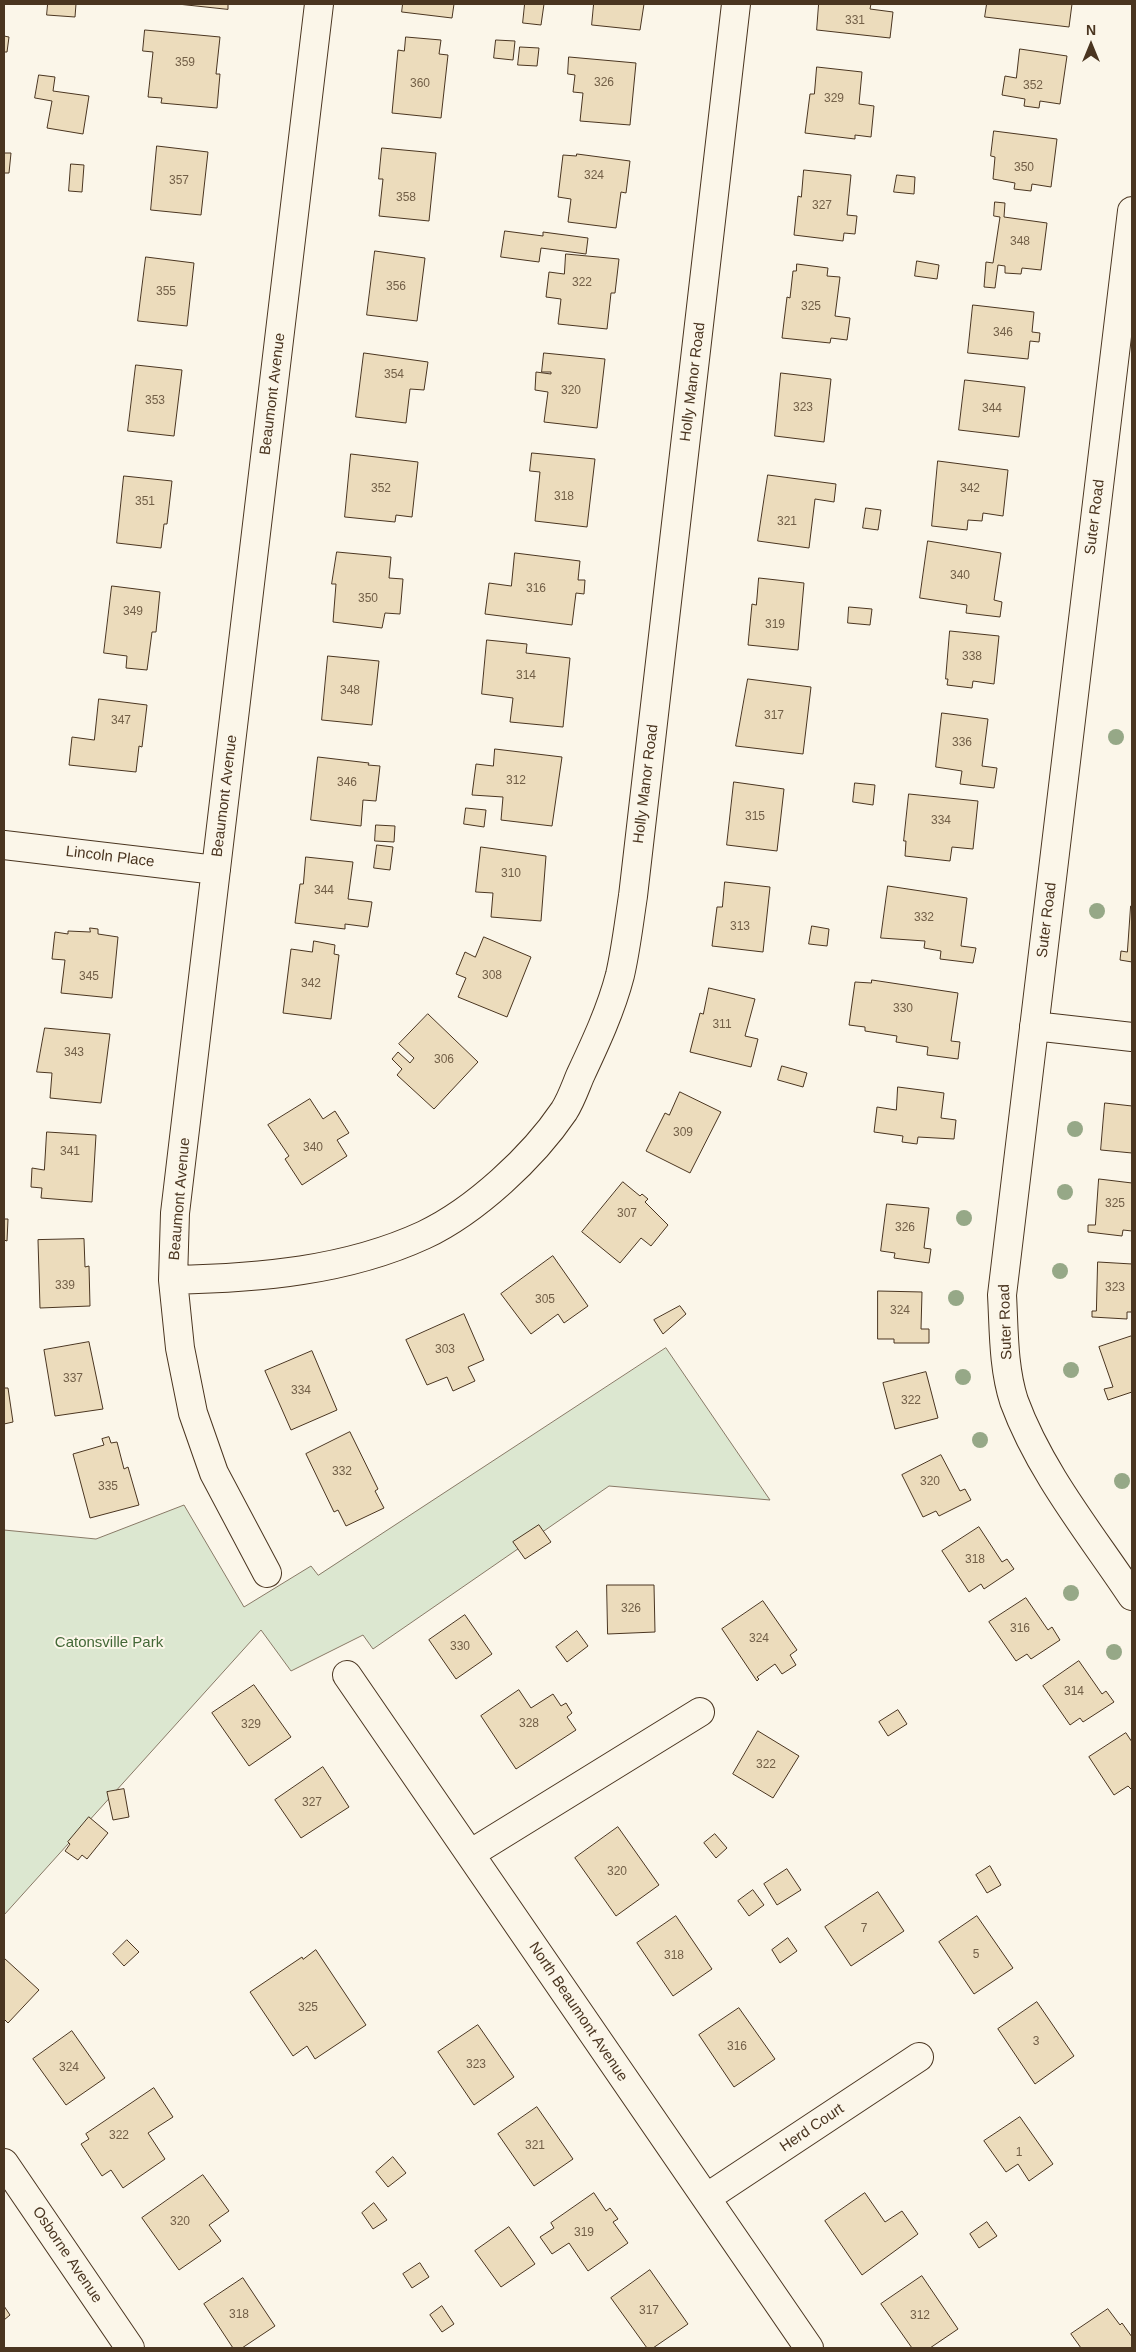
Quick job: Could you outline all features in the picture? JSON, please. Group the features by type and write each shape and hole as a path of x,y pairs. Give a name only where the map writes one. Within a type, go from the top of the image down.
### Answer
{"street":[{"name":"Beaumont Avenue","path":"267,1573 214,1473 193,1413 180,1348 174,1280 175,1213 319,4"},
{"name":"Holly Manor Road","path":"174,1280 241,1278 297,1272 367,1256 425,1235 482,1199 524,1160 564,1110 596,1043 620,976 633,896 736,4"},
{"name":"Suter Road","path":"1132,211 1002,1295 1005,1352 1014,1399 1040,1460 1132,1596"},
{"name":"Lincoln Place","path":"4,845 216,870"},
{"path":"1034,1026 1132,1037"},
{"name":"North Beaumont Avenue","path":"347,1675 808,2348"},
{"path":"470,1854 700,1712"},
{"name":"Herd Court","path":"706,2198 919,2057"},
{"name":"Osborne Avenue","path":"4,2163 130,2348"}],"green space":[{"name":"Catonsville Park","path":"666,1348 770,1500 609,1486 373,1649 363,1635 291,1671 261,1630 4,1915 4,1530 96,1539 184,1505 244,1607 311,1566 318,1575"}],"building":[{"path":"48,4 76,4 75,17 47,15"},
{"path":"178,4 228,4 228,9"},
{"path":"403,4 454,4 452,18 402,12"},
{"path":"525,4 544,4 541,25 523,23"},
{"path":"594,4 644,4 640,30 592,25"},
{"path":"819,4 871,4 870,9 893,12 890,38 817,30"},
{"path":"987,4 1072,4 1069,27 985,17"},
{"path":"145,30 220,37 216,74 220,74 217,108 161,103 162,98 148,97 153,52 143,51"},
{"path":"4,36 9,37 7,52 4,52"},
{"path":"406,37 441,40 439,54 448,55 441,118 392,113 398,50 404,51"},
{"path":"496,40 515,41 513,60 494,58"},
{"path":"520,47 539,48 537,66 518,65"},
{"path":"1020,49 1067,56 1060,104 1040,101 1039,108 1024,106 1025,99 1002,95 1005,76 1016,78"},
{"path":"569,57 636,63 630,125 580,121 583,93 573,92 575,75 568,74"},
{"path":"817,67 862,72 859,104 874,106 871,137 855,135 855,139 805,133 810,94 814,94"},
{"path":"39,75 55,77 53,91 89,96 83,134 47,128 52,101 35,98"},
{"path":"994,131 1057,139 1051,187 1032,184 1031,191 1014,189 1015,183 993,179 995,157 991,156"},
{"path":"157,146 208,152 201,215 151,210"},
{"path":"382,148 436,153 429,221 379,216 383,179 379,179"},
{"path":"4,153 11,153 9,173 4,173"},
{"path":"577,154 630,161 626,193 621,192 616,228 568,222 571,199 558,197 563,155 576,156"},
{"path":"71,164 84,165 82,192 69,191"},
{"path":"804,170 851,175 847,215 857,216 855,234 844,233 843,241 794,235 798,196 801,197"},
{"path":"897,175 915,177 914,194 894,192"},
{"path":"995,202 1005,203 1004,217 1047,223 1041,270 1022,268 1021,274 1005,273 1005,266 998,265 995,288 984,287 986,262 993,263 1000,217 994,216"},
{"path":"505,231 543,236 543,232 588,238 586,254 541,248 539,262 501,257"},
{"path":"375,251 425,258 417,321 367,315"},
{"path":"566,254 619,259 615,293 611,293 607,329 558,324 561,299 546,297 549,272 564,274"},
{"path":"146,257 194,263 187,326 138,321"},
{"path":"917,261 939,265 937,279 915,276"},
{"path":"797,264 828,268 827,276 840,277 835,316 850,318 847,340 831,338 830,343 782,338 787,297 790,298 793,271 796,271"},
{"path":"973,305 1034,312 1032,332 1040,333 1039,342 1030,341 1028,359 968,353"},
{"path":"364,353 428,362 424,390 410,389 406,423 356,417"},
{"path":"544,353 605,359 597,428 544,422 548,392 535,390 536,372 551,374 551,372 542,372"},
{"path":"136,365 182,370 174,436 128,431"},
{"path":"781,373 831,379 824,442 775,436"},
{"path":"965,380 1025,387 1019,437 959,430"},
{"path":"532,453 595,459 587,527 535,521 540,472 530,471"},
{"path":"351,454 418,462 412,517 396,515 395,522 345,517"},
{"path":"938,461 1008,470 1003,516 983,513 982,521 968,520 967,530 932,526"},
{"path":"768,475 836,484 834,502 815,499 809,548 758,541"},
{"path":"124,476 172,481 167,524 164,524 161,548 117,543"},
{"path":"866,508 881,510 878,530 863,528"},
{"path":"928,541 1001,553 994,600 1002,602 1000,617 966,613 967,605 920,598"},
{"path":"337,552 391,557 389,578 403,579 400,614 385,613 382,628 333,622 336,584 332,584"},
{"path":"515,553 580,561 578,580 585,580 584,594 576,593 572,625 485,614 489,583 511,586"},
{"path":"759,578 804,583 798,650 748,645 752,604 756,605"},
{"path":"112,586 160,592 156,632 152,632 147,670 126,668 127,656 104,653"},
{"path":"849,607 872,609 870,625 848,623"},
{"path":"950,631 999,636 994,684 973,681 972,688 947,685"},
{"path":"487,640 527,644 526,653 570,658 563,727 510,722 513,698 482,694"},
{"path":"328,656 379,661 372,725 322,720"},
{"path":"748,679 811,687 803,754 736,746"},
{"path":"99,699 147,705 142,747 139,746 136,772 69,765 72,737 94,740"},
{"path":"942,713 988,719 982,766 997,768 994,788 960,784 962,771 936,767"},
{"path":"495,749 562,757 552,826 501,820 503,797 472,795 476,764 493,766"},
{"path":"318,757 380,766 376,801 363,800 361,826 311,820"},
{"path":"734,782 784,789 777,851 727,845"},
{"path":"855,783 875,785 873,805 853,802"},
{"path":"909,794 978,801 973,849 952,847 950,861 905,856 906,841 904,841"},
{"path":"466,808 486,810 484,827 464,824"},
{"path":"376,825 395,826 394,842 375,841"},
{"path":"377,845 393,847 390,870 374,868"},
{"path":"481,847 546,856 541,921 491,917 493,893 476,892"},
{"path":"306,857 353,862 348,899 372,902 368,927 345,924 345,929 295,923"},
{"path":"725,882 770,887 763,952 712,946 717,907 722,907"},
{"path":"888,886 967,898 961,946 976,948 973,963 940,959 941,951 924,948 925,941 881,938"},
{"path":"1131,906 1132,962 1120,960 1121,951 1127,952"},
{"path":"812,926 829,929 827,946 809,944"},
{"path":"90,928 98,929 98,934 118,937 112,998 61,993 65,960 52,959 55,932 68,934 68,931 90,932"},
{"path":"484,937 531,957 507,1017 458,997 466,978 456,974 465,952 475,957"},
{"path":"314,941 335,945 334,954 339,955 331,1019 283,1013 291,949 312,952"},
{"path":"872,980 958,993 951,1041 960,1042 958,1059 927,1055 928,1047 896,1042 897,1036 865,1031 865,1027 849,1025 855,982 871,983"},
{"path":"709,988 755,999 745,1036 758,1039 751,1067 690,1052 700,1013 703,1014"},
{"path":"428,1014 478,1062 434,1109 397,1075 402,1069 392,1059 398,1052 410,1063 414,1058 399,1044"},
{"path":"45,1028 110,1034 101,1103 50,1098 52,1073 37,1072"},
{"path":"782,1066 807,1073 803,1087 778,1080"},
{"path":"898,1087 944,1093 941,1118 956,1120 954,1139 918,1137 917,1144 902,1142 903,1136 874,1132 877,1107 896,1110"},
{"path":"680,1092 721,1112 690,1173 646,1151 665,1113 669,1115"},
{"path":"310,1099 323,1119 335,1111 349,1133 337,1140 347,1156 302,1185 285,1159 289,1156 268,1125"},
{"path":"1105,1103 1132,1106 1132,1153 1101,1150"},
{"path":"47,1132 96,1135 92,1202 41,1198 42,1188 31,1187 32,1168 44,1170"},
{"path":"1099,1179 1132,1183 1132,1231 1123,1230 1122,1236 1088,1232 1088,1225 1095,1225"},
{"path":"623,1182 640,1196 642,1194 648,1199 645,1202 668,1225 651,1246 641,1238 620,1263 582,1232"},
{"path":"887,1204 929,1208 924,1248 931,1249 929,1263 894,1258 895,1253 881,1251"},
{"path":"4,1219 8,1219 7,1241 4,1240"},
{"path":"84,1239 85,1267 89,1266 90,1306 40,1308 38,1240"},
{"path":"553,1256 588,1306 564,1323 558,1314 531,1334 501,1294"},
{"path":"1098,1262 1132,1264 1132,1312 1127,1312 1127,1319 1092,1317 1092,1311 1096,1311"},
{"path":"878,1291 922,1292 921,1329 929,1329 929,1343 894,1343 894,1339 878,1339"},
{"path":"680,1306 686,1314 663,1334 654,1320"},
{"path":"464,1314 484,1360 468,1367 475,1381 453,1391 447,1377 427,1385 406,1340"},
{"path":"1132,1336 1132,1392 1108,1400 1104,1389 1113,1387 1099,1347"},
{"path":"89,1342 103,1409 55,1416 44,1350"},
{"path":"312,1351 337,1410 291,1430 265,1371"},
{"path":"926,1372 938,1418 895,1429 883,1383"},
{"path":"4,1388 8,1388 13,1422 4,1424"},
{"path":"350,1432 378,1489 375,1491 384,1508 346,1526 338,1510 334,1512 306,1454"},
{"path":"109,1437 111,1443 117,1442 124,1469 128,1467 139,1505 90,1518 73,1454 104,1445 102,1439"},
{"path":"941,1455 960,1491 965,1489 971,1500 939,1516 936,1511 923,1517 902,1475"},
{"path":"539,1525 551,1542 525,1559 513,1542"},
{"path":"979,1527 1002,1562 1007,1559 1014,1569 984,1589 981,1584 969,1592 942,1551"},
{"path":"607,1585 654,1585 655,1632 608,1634"},
{"path":"1026,1598 1048,1630 1052,1627 1060,1640 1031,1659 1027,1654 1016,1661 989,1622"},
{"path":"763,1601 797,1650 790,1655 796,1665 782,1674 775,1664 757,1677 759,1679 757,1681 722,1629"},
{"path":"465,1615 492,1654 456,1679 429,1640"},
{"path":"577,1631 588,1646 567,1662 556,1647"},
{"path":"1079,1661 1102,1694 1106,1691 1114,1702 1083,1722 1080,1718 1070,1725 1043,1686"},
{"path":"254,1685 291,1737 249,1766 212,1713"},
{"path":"519,1690 531,1708 553,1694 561,1706 566,1703 572,1713 567,1717 576,1730 516,1769 481,1716"},
{"path":"898,1710 907,1724 888,1736 879,1722"},
{"path":"758,1731 799,1756 773,1798 733,1774"},
{"path":"1126,1733 1132,1742 1132,1790 1128,1786 1114,1795 1089,1757"},
{"path":"323,1767 349,1807 301,1838 275,1800"},
{"path":"124,1789 129,1817 113,1820 107,1792"},
{"path":"89,1817 108,1833 87,1859 82,1855 78,1860 65,1851 70,1844 68,1842"},
{"path":"618,1827 659,1885 616,1916 575,1858"},
{"path":"715,1834 727,1848 716,1858 704,1843"},
{"path":"990,1866 1001,1885 987,1893 976,1875"},
{"path":"787,1869 801,1890 777,1905 764,1884"},
{"path":"753,1890 764,1905 749,1916 738,1901"},
{"path":"878,1892 904,1931 851,1966 825,1927"},
{"path":"676,1916 712,1969 673,1996 637,1943"},
{"path":"977,1916 1013,1968 974,1994 939,1942"},
{"path":"788,1938 797,1951 780,1963 772,1950"},
{"path":"127,1940 139,1952 124,1966 113,1954"},
{"path":"316,1950 366,2025 315,2059 307,2046 293,2056 250,1992 302,1957 303,1959"},
{"path":"4,1958 39,1990 8,2023 4,2019"},
{"path":"1037,2002 1074,2056 1035,2084 998,2029"},
{"path":"739,2008 775,2059 734,2087 699,2035"},
{"path":"478,2025 514,2077 474,2105 438,2052"},
{"path":"72,2031 105,2078 66,2105 33,2059"},
{"path":"154,2088 173,2117 148,2133 165,2159 123,2188 111,2170 102,2176 81,2144 89,2139 86,2134"},
{"path":"537,2107 573,2159 534,2186 498,2134"},
{"path":"1020,2117 1053,2164 1029,2181 1018,2164 1006,2172 984,2141"},
{"path":"393,2157 406,2173 388,2187 376,2172"},
{"path":"203,2175 229,2211 209,2225 221,2241 179,2270 142,2218"},
{"path":"594,2193 606,2211 610,2208 618,2219 613,2222 628,2243 588,2271 569,2243 552,2254 540,2237 554,2228 551,2223"},
{"path":"865,2193 885,2222 902,2211 918,2234 862,2275 825,2221"},
{"path":"374,2203 387,2220 373,2229 362,2213"},
{"path":"987,2222 997,2236 979,2248 970,2234"},
{"path":"509,2227 535,2264 501,2287 475,2251"},
{"path":"420,2263 429,2277 412,2288 403,2274"},
{"path":"650,2270 688,2324 653,2348 647,2348 611,2298"},
{"path":"922,2276 958,2329 930,2348 912,2348 881,2304"},
{"path":"243,2278 275,2326 242,2348 233,2348 204,2304"},
{"path":"4,2306 10,2315 4,2320"},
{"path":"442,2306 454,2324 442,2332 430,2315"},
{"path":"1108,2309 1120,2325 1122,2323 1132,2337 1132,2348 1081,2348 1071,2334"}]}
